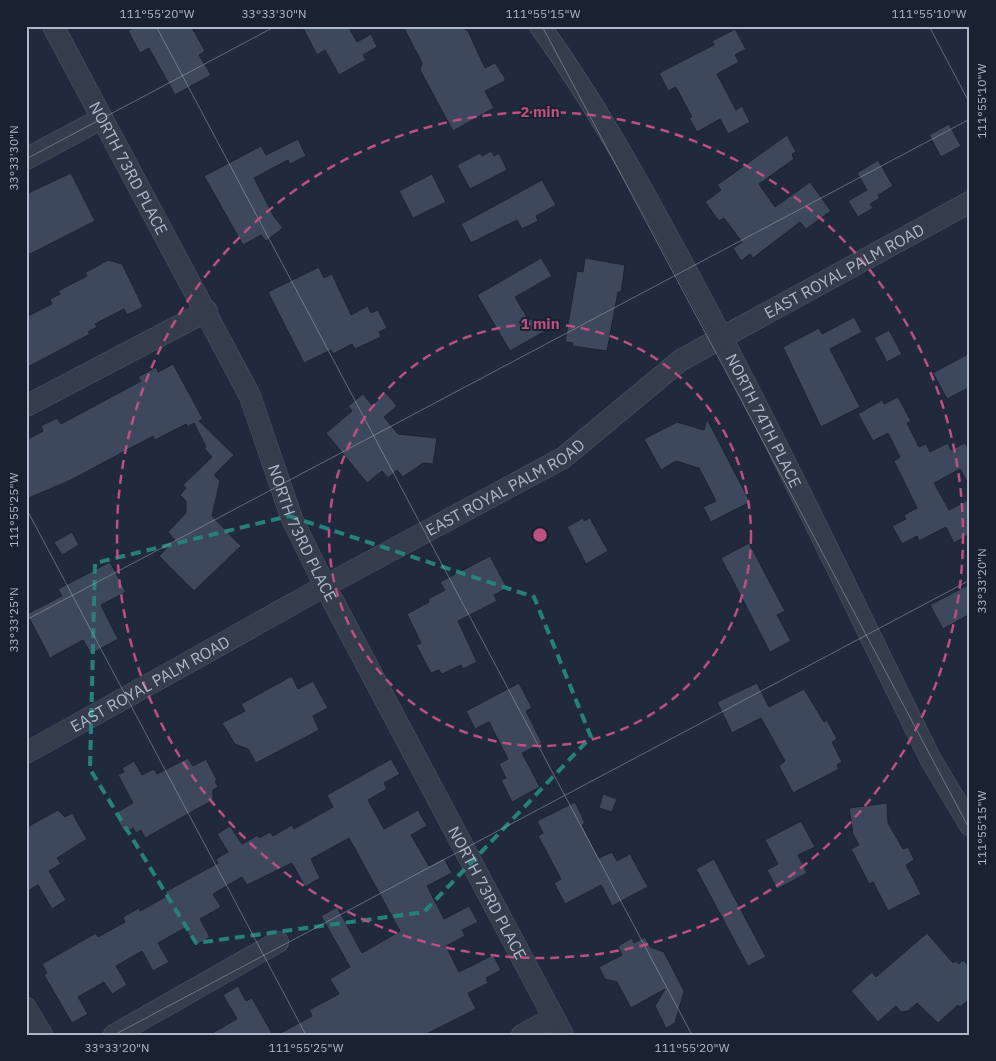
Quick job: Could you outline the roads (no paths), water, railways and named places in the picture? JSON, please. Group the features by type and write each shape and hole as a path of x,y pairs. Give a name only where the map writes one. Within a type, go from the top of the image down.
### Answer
{"street":[{"name":"NORTH 73RD PLACE","path":"53,26 250,396 292,519 325,586 559,1026"},
{"name":"NORTH 74TH PLACE","path":"540,26 574,72 622,152 722,336 930,760 970,825"},
{"path":"26,159 101,119"},
{"name":"EAST ROYAL PALM ROAD","path":"26,753 325,586 563,458 681,360 970,202"},
{"path":"26,406 206,311"},
{"path":"114,1035 278,942"},
{"path":"26,1008 42,1035"},
{"path":"522,1035 559,1026"}]}
